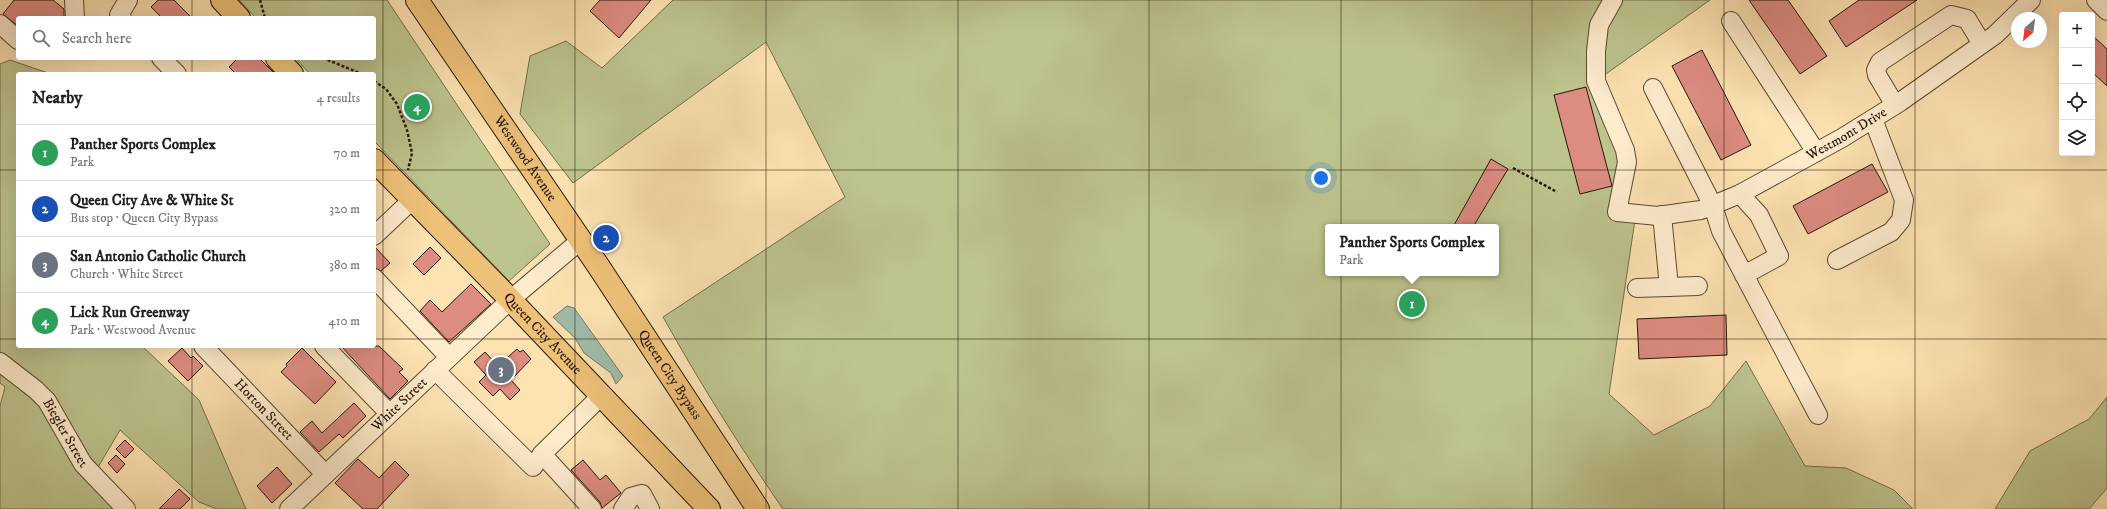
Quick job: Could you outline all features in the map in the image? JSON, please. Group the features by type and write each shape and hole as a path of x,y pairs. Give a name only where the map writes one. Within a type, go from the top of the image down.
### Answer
{"main road":[{"path":"222,0 237,16"},
{"name":"Westwood Avenue","path":"417,0 580,240"},
{"path":"279,60 290,72"},
{"name":"Queen City Avenue","path":"376,162 709,509"},
{"name":"Queen City Bypass","path":"580,240 758,509"}],"street":[{"path":"74,0 75,16"},
{"name":"Westmont Drive","path":"1613,0 1599,25 1596,51 1596,81 1625,150 1628,162 1617,212 1662,215 1701,210 1740,194 1873,119 1995,35 2029,1"},
{"path":"2096,0 2107,11"},
{"path":"1894,105 1877,75 1876,70 1880,62 1951,15 1967,19 1982,44"},
{"path":"1731,21 1816,152"},
{"path":"0,24 16,38"},
{"path":"163,60 175,72"},
{"path":"1653,88 1713,206 1721,231 1818,415"},
{"path":"1837,260 1891,232 1901,220 1904,200 1873,119"},
{"path":"1740,194 1760,215 1778,256 1744,275"},
{"path":"376,234 412,200"},
{"path":"1662,215 1668,287"},
{"path":"510,300 580,240"},
{"path":"376,280 450,357"},
{"path":"1637,288 1698,286"},
{"name":"White Street","path":"289,509 510,300"},
{"name":"Horton Street","path":"205,348 325,474"},
{"path":"326,348 389,413"},
{"name":"Biegler Street","path":"0,362 36,390 47,401 84,464 126,509"},
{"path":"435,370 533,467 542,454 601,396"},
{"path":"542,454 592,509"},
{"path":"623,509 632,497 646,502"}],"path":[{"path":"260,0 264,16"},
{"path":"328,60 357,72"},
{"path":"376,82 386,89 397,104 408,130 412,153 407,175"},
{"path":"1513,168 1557,192"}],"green space":[{"path":"239,0 387,0 550,244 509,281 376,143 376,72 308,72 297,60 376,60 376,16 254,16"},
{"path":"673,0 1710,0 1596,81 1625,150 1617,212 1636,213 1609,394 1654,435 1710,406 1746,361 1805,466 1846,468 1894,490 1913,509 783,509 751,462 691,366 663,317 845,197 766,42 573,183 520,114 530,56 566,41 602,68"},
{"path":"10,60 45,72 16,72 16,348 144,348 199,400 246,509 217,509 199,502 120,430 91,479 118,509 0,509 0,406 5,387 0,383 0,64"},
{"path":"2107,397 2107,488 2089,509 1995,509 2030,451 2089,419"}],"shaded area":[{"path":"567,306 574,308 623,376 616,384 611,373 584,353 575,338 553,317"}],"building":[{"path":"14,0 53,0 64,9 64,16 16,16 16,24 3,14"},
{"path":"158,0 174,0 190,16 160,16 151,7"},
{"path":"600,0 651,0 619,38 590,11"},
{"path":"1749,0 1788,0 1827,56 1800,74"},
{"path":"1859,0 1917,0 1846,47 1829,21"},
{"path":"2095,38 2107,49 2107,86 2095,75"},
{"path":"1702,50 1751,145 1721,160 1672,66"},
{"path":"236,60 261,60 273,72 234,72 229,67"},
{"path":"1586,87 1612,186 1580,194 1554,95"},
{"path":"1491,159 1508,169 1475,224 1455,224"},
{"path":"1872,164 1888,192 1808,234 1793,206"},
{"path":"430,247 441,258 424,275 413,264"},
{"path":"376,248 390,263 381,271 376,269"},
{"path":"471,284 491,304 449,342 420,311 430,300 442,312"},
{"path":"1726,315 1727,355 1639,359 1637,319"},
{"path":"376,346 379,346 403,369 399,372 408,381 390,399 343,348 376,348"},
{"path":"182,348 191,358 193,356 203,366 188,381 168,361"},
{"path":"302,348 336,382 315,404 281,372 287,366 286,364"},
{"path":"517,349 520,352 523,350 531,359 511,380 520,390 510,400 500,389 493,396 479,382 486,375 474,362 485,352 498,366"},
{"path":"354,403 366,416 343,438 339,434 319,452 300,432 312,421 322,433"},
{"path":"125,440 134,449 125,458 116,449"},
{"path":"116,455 125,464 117,473 108,463"},
{"path":"358,459 379,478 395,461 409,475 377,509 363,509 335,483"},
{"path":"583,460 600,480 606,475 621,493 602,508 600,502 571,470"},
{"path":"277,467 292,484 272,503 257,486"},
{"path":"179,489 190,499 180,509 159,509"}],"place":[{"name":"Lick Run Greenway","path":"417,107"},
{"name":"Queen City Ave & White St","path":"606,238"},
{"name":"Panther Sports Complex","path":"1412,304"},
{"name":"San Antonio Catholic Church","path":"501,370"}]}
